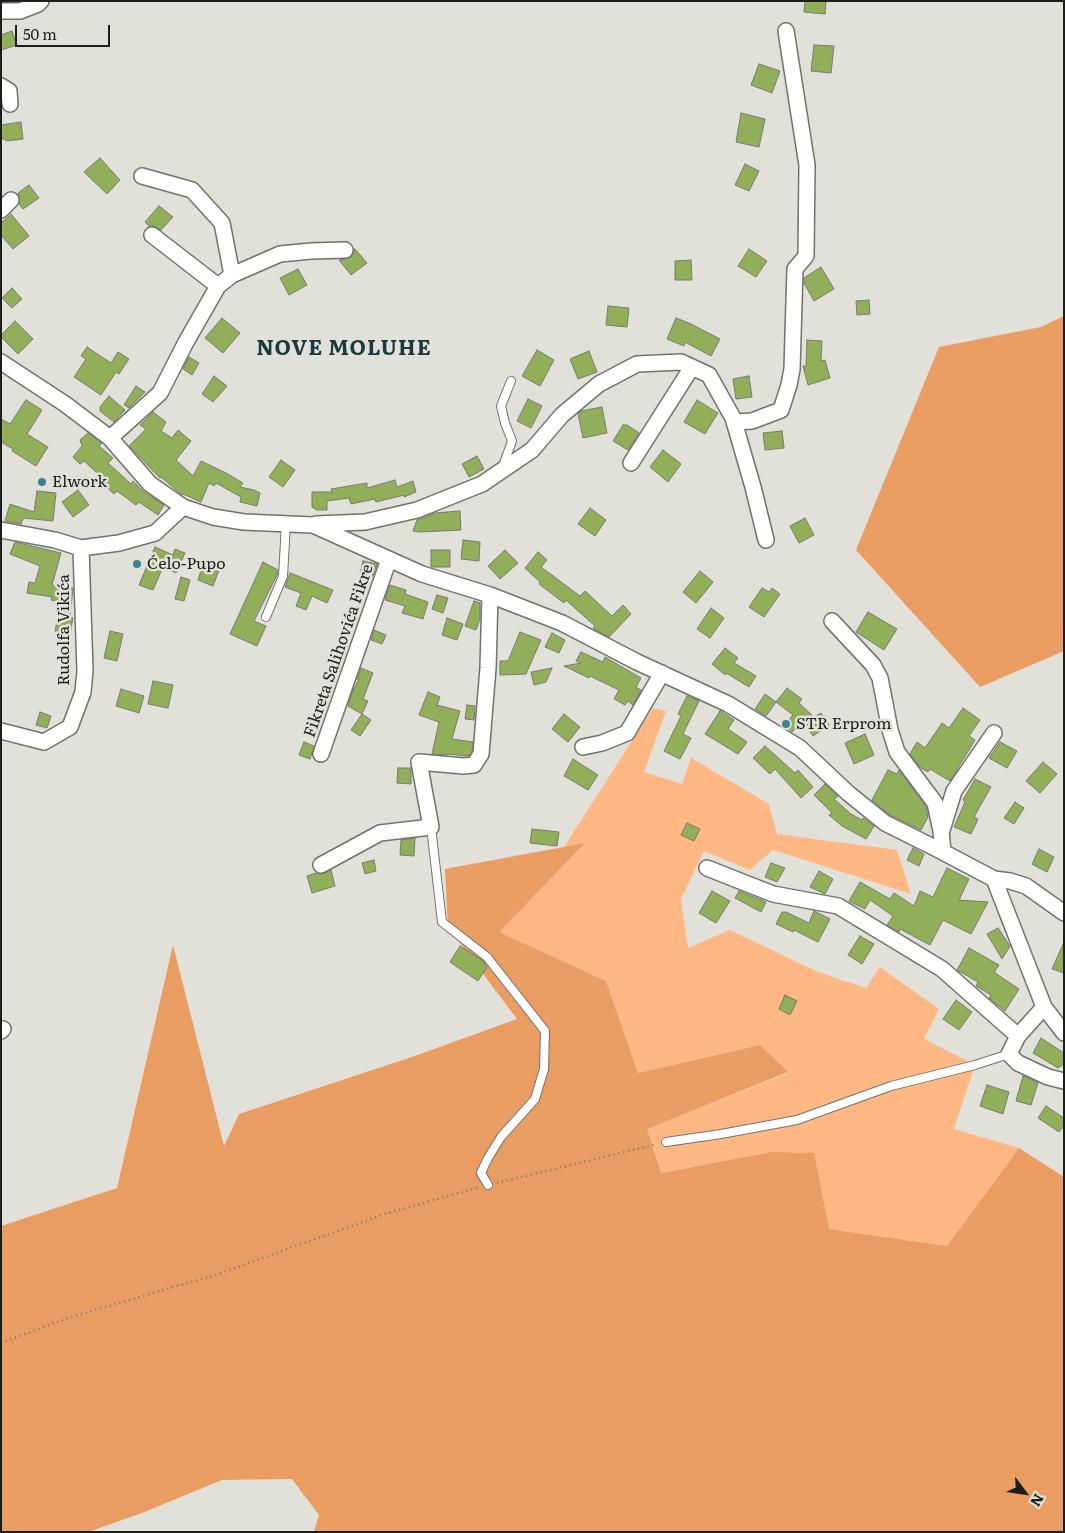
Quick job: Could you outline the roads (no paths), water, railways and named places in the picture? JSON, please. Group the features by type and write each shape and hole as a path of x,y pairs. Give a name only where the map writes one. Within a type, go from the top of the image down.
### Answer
{"street":[{"path":"1,11 20,11 41,1"},
{"path":"734,422 752,421 781,410 789,386 792,369 795,269 806,256 808,233 807,164 786,31"},
{"path":"1,86 9,91 10,104"},
{"path":"142,176 192,190 222,223 232,275"},
{"path":"152,235 218,286"},
{"path":"110,438 160,393 218,286 232,275 280,254 346,250"},
{"name":"Fikreta Salihovića Fikre","path":"1,362 65,404 110,438 150,484 183,507 213,516 244,522 313,525 365,522 417,510 482,484 532,450 562,415 599,384 637,364 681,362 709,375 734,422 766,540"},
{"path":"631,463 692,367"},
{"path":"1,530 55,540 81,548 118,543 155,533 183,507"},
{"name":"Fikreta Salihovića Fikre","path":"313,525 422,574 490,595 562,623 637,662 728,704 800,748 848,792 886,823 994,879 1026,886 1064,913"},
{"name":"Rudolfa Vikića","path":"1,731 44,742 70,727 83,692 85,671 81,548"},
{"name":"Fikreta Salihovića Fikre","path":"321,754 389,559"},
{"path":"321,865 380,833 431,827 420,762 463,766 474,765 481,754 488,668 490,595"},
{"path":"832,621 873,665 880,678 890,730 897,752 935,803 943,852"},
{"path":"583,747 602,743 628,733 662,673"},
{"path":"941,831 954,792 994,733"},
{"path":"708,868 773,894 838,906 942,969 1018,1036"},
{"path":"994,879 1044,1007 1064,1033"},
{"path":"1044,1007 1018,1036 1009,1054 1018,1063 1048,1077 1064,1081"}],"lane":[{"path":"501,472 512,441 505,423 502,406 512,381"},
{"path":"266,617 283,576 286,524"},
{"path":"431,827 442,922 486,958 545,1031 544,1069 535,1099 501,1137 488,1158 481,1173 488,1185"},
{"path":"666,1142 797,1120 891,1086 975,1065 1009,1054"}],"place":[{"name":"Elwork","path":"42,482"},
{"name":"Ćelo-Pupo","path":"137,564"},
{"name":"STR Erprom","path":"786,724"}],"district":[{"name":"NOVE MOLUHE","path":"344,349"}]}
